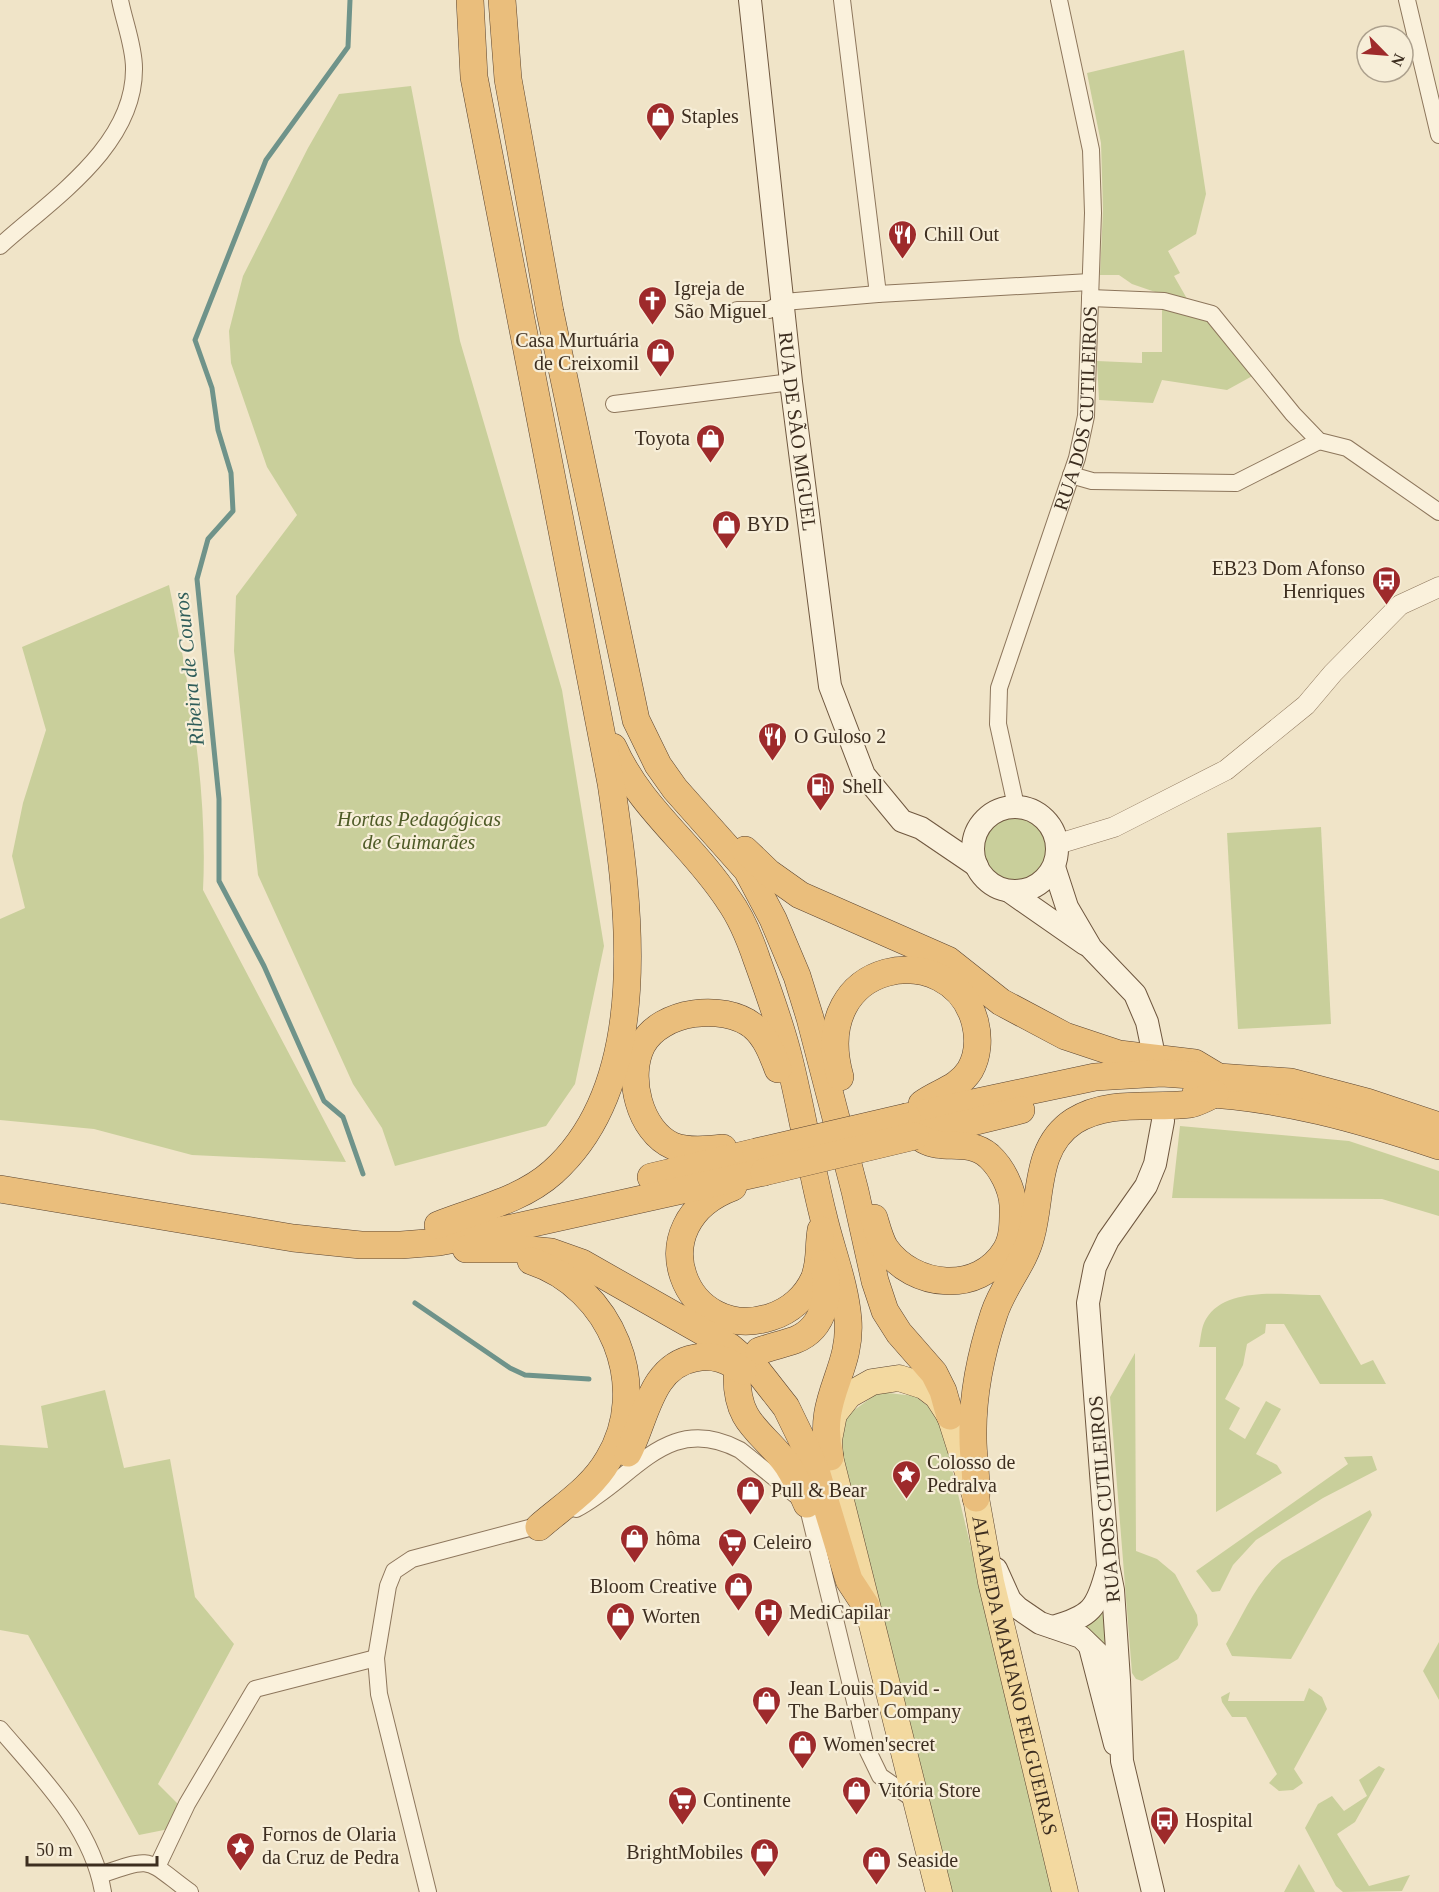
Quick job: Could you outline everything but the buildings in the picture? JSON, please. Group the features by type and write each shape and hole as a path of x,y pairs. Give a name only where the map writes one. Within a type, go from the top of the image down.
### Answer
{"highway":[{"path":"439,1234 532,1188 552,1173 585,1137 606,1096 612,1076 624,1003 625,899 611,783 589,660 523,338 474,77 470,0"},
{"path":"502,0 508,79 550,312 636,720 658,765 675,789 747,870 785,944 810,1018 855,1191 875,1281 885,1311 898,1333 934,1373 944,1391 950,1416"},
{"path":"589,660 607,730 625,771 654,813 718,885 744,927 777,1019 801,1113 823,1217 840,1275 848,1326 845,1355 824,1420 830,1457"},
{"path":"711,829 732,838 769,873 800,895 948,960 1001,1002 1048,1028 1090,1046 1119,1054 1195,1063 1215,1084 1265,1099 1320,1109 1439,1146"},
{"path":"833,1108 843,1091 835,1042 835,1027 842,1005 863,984 876,976 900,970 928,973 955,988 973,1015 978,1046 969,1071 948,1091 927,1101 911,1126"},
{"path":"760,1162 737,1147 706,1150 674,1146 653,1129 638,1096 635,1078 643,1044 653,1032 667,1022 696,1013 730,1016 743,1020 763,1037 780,1075 786,1097 801,1113"},
{"path":"0,1189 335,1243 401,1245 439,1234 911,1126 1013,1112 1107,1095 1178,1092 1215,1084 1291,1082 1367,1102 1439,1126"},
{"path":"976,1498 977,1470 973,1442 973,1417 981,1362 998,1300 1031,1237 1042,1170 1053,1143 1061,1132 1083,1116 1122,1107 1192,1104 1215,1084"},
{"path":"855,1191 870,1205 885,1248 901,1265 918,1275 939,1281 955,1282 975,1278 991,1267 1006,1249 1014,1224 1012,1198 1003,1173 989,1156 968,1145 930,1144 911,1126"},
{"path":"760,1162 695,1210 688,1219 679,1252 687,1286 708,1309 722,1316 738,1321 764,1319 787,1310 806,1294 821,1257"},
{"path":"0,1171 336,1225 439,1234 471,1250 523,1258 566,1277 594,1304 606,1320 622,1355 626,1378 623,1419 609,1459 584,1491 539,1527"},
{"path":"759,1351 796,1339 816,1323 828,1296 828,1284 818,1244 823,1217"},
{"path":"471,1250 510,1249 551,1252 600,1271 730,1347 770,1384 795,1424 816,1471 849,1580 866,1606"},
{"path":"588,1503 623,1462 659,1382 669,1369 680,1362 704,1356 726,1360 746,1373 795,1424"},
{"path":"737,1377 737,1392 745,1418 783,1459 807,1504"}],"main road":[{"name":"RUA DE SÃO MIGUEL","path":"750,0 791,382 830,686 864,775 902,821 921,828 948,832 979,827"},
{"path":"1091,948 1067,908 1054,867 1058,844 1054,832 1041,814 1016,806 995,812 979,827 974,841 977,866 984,878 1009,891 1091,948 1135,994 1147,1022 1152,1046"},
{"name":"RUA DE SÃO MIGUEL","path":"921,828 977,866"},
{"path":"1009,891 1023,890 1037,885 1054,867"},
{"name":"RUA DOS CUTILEIROS","path":"1153,1892 1122,1761 1113,1590 1108,1564 1087,1319 1095,1267 1108,1240 1146,1186 1155,1164 1163,1121"},
{"name":"ALAMEDA MARIANO FELGUEIRAS","path":"939,1892 830,1457 829,1440 834,1414 849,1395 872,1382 899,1378 924,1386 937,1396 950,1416 976,1498 996,1604 1065,1892"},
{"path":"987,1548 1010,1600 1028,1617 1081,1637 1119,1673"},
{"path":"1053,1627 1086,1615 1098,1599 1108,1564"},
{"path":"1090,1647 1110,1731 1122,1761"}],"street":[{"path":"0,246 90,166 116,132 129,101 134,67 120,0"},
{"path":"842,0 878,294"},
{"name":"RUA DOS CUTILEIROS","path":"1016,806 998,724 999,687 1071,475 1086,416 1093,213 1091,150 1059,0"},
{"path":"1407,0 1439,135"},
{"path":"737,309 770,310 784,302 878,294 1090,290 1164,301 1212,314 1293,414 1319,441 1347,448 1439,512"},
{"path":"614,404 791,382"},
{"path":"1071,475 1092,481 1236,483 1319,441"},
{"path":"1058,844 1114,827 1226,770 1306,705 1333,673 1400,606 1439,587"},
{"path":"428,1892 379,1694 376,1658 388,1586 394,1571 402,1564 431,1554 539,1527 588,1503 667,1444 698,1437 728,1444 740,1450 807,1504 866,1747 880,1776 916,1801"},
{"path":"158,1865 187,1804 255,1689 376,1658"},
{"path":"0,1729 54,1793 90,1847 100,1875 103,1892"},
{"path":"100,1875 138,1862 158,1865 190,1892"}],"green space":[{"path":"1184,50 1206,194 1196,234 1168,251 1180,273 1174,276 1190,304 1132,284 1119,275 1100,275 1103,210 1101,143 1087,73"},
{"name":"Hortas Pedagógicas de Guimarães","path":"411,86 460,341 562,690 604,946 575,1084 546,1126 395,1166 382,1128 353,1084 258,875 234,651 236,596 297,515 267,467 231,363 229,331 243,276 308,148 339,94"},
{"path":"1162,307 1208,319 1256,374 1227,390 1162,380 1153,403 1099,400 1097,361 1142,363 1142,352 1162,352"},
{"path":"169,585 190,698 200,775 204,852 203,890 346,1162 192,1155 94,1129 0,1120 0,919 25,908 12,856 23,803 46,730 22,647"},
{"path":"1010,814 1024,814 1036,819 1046,829 1051,848 1046,867 1036,877 1024,882 1010,882 998,877 988,867 983,855 983,841 988,829 998,819"},
{"path":"1321,827 1331,1024 1238,1029 1227,833"},
{"path":"1180,1126 1349,1141 1439,1171 1439,1216 1382,1199 1172,1198"},
{"path":"1320,1295 1361,1365 1373,1360 1386,1384 1320,1384 1284,1324 1266,1324 1265,1333 1247,1344 1243,1365 1225,1399 1240,1408 1229,1429 1245,1439 1266,1401 1281,1409 1256,1454 1277,1465 1282,1473 1216,1512 1216,1347 1199,1347 1204,1322 1215,1308 1242,1296"},
{"path":"1135,1353 1136,1551 1157,1559 1175,1574 1197,1615 1198,1625 1178,1659 1142,1681 1136,1679 1132,1673 1110,1397"},
{"path":"105,1390 124,1468 170,1459 195,1597 234,1644 158,1784 179,1805 169,1829 139,1835 28,1635 0,1630 0,1445 48,1448 41,1406"},
{"path":"879,1392 915,1396 939,1415 1054,1892 950,1892 839,1446 846,1416"},
{"path":"1372,1456 1377,1470 1323,1498 1256,1540 1233,1565 1220,1591 1212,1592 1196,1571 1348,1464 1344,1457"},
{"path":"1370,1510 1372,1515 1291,1659 1232,1656 1226,1644 1251,1599 1273,1569 1282,1560"},
{"path":"1105,1602 1112,1661 1079,1628"},
{"path":"1439,1642 1439,1700 1423,1671"},
{"path":"1309,1688 1322,1697 1327,1709 1294,1769 1303,1783 1293,1790 1279,1791 1269,1783 1277,1774 1246,1717 1232,1717 1221,1697 1230,1692 1228,1701 1304,1701"},
{"path":"1379,1766 1385,1769 1355,1822 1337,1834 1369,1886 1410,1875 1402,1891 1343,1892 1336,1886 1305,1828 1318,1804 1332,1796 1344,1811 1367,1796 1359,1780"},
{"path":"1299,1864 1315,1892 1284,1892"}],"waterway":[{"name":"Ribeira de Couros","path":"350,0 348,47 266,160 195,340 212,388 218,430 231,473 233,511 208,539 197,579 219,799 219,881 264,966 324,1101 343,1117 363,1174"},
{"name":"Ribeira de Couros","path":"415,1303 510,1368 525,1375 589,1379"}],"place":[{"name":"Staples","path":"660,142"},
{"name":"Chill Out","path":"903,260"},
{"name":"Igreja de São Miguel","path":"653,326"},
{"name":"Casa Murtuária de Creixomil","path":"660,378"},
{"name":"Toyota","path":"711,464"},
{"name":"BYD","path":"726,550"},
{"name":"EB23 Dom Afonso Henriques","path":"1386,606"},
{"name":"O Guloso 2","path":"773,762"},
{"name":"Shell","path":"821,812"},
{"name":"Colosso de Pedralva","path":"906,1500"},
{"name":"Pull & Bear","path":"750,1516"},
{"name":"hôma","path":"635,1564"},
{"name":"Celeiro","path":"732,1568"},
{"name":"Bloom Creative","path":"738,1612"},
{"name":"MediCapilar","path":"768,1638"},
{"name":"Worten","path":"621,1642"},
{"name":"Jean Louis David - The Barber Company","path":"767,1726"},
{"name":"Women'secret","path":"802,1770"},
{"name":"Vitória Store","path":"857,1816"},
{"name":"Continente","path":"682,1826"},
{"name":"Hospital","path":"1164,1846"},
{"name":"Fornos de Olaria da Cruz de Pedra","path":"241,1872"},
{"name":"BrightMobiles","path":"764,1878"},
{"name":"Seaside","path":"876,1886"}]}
